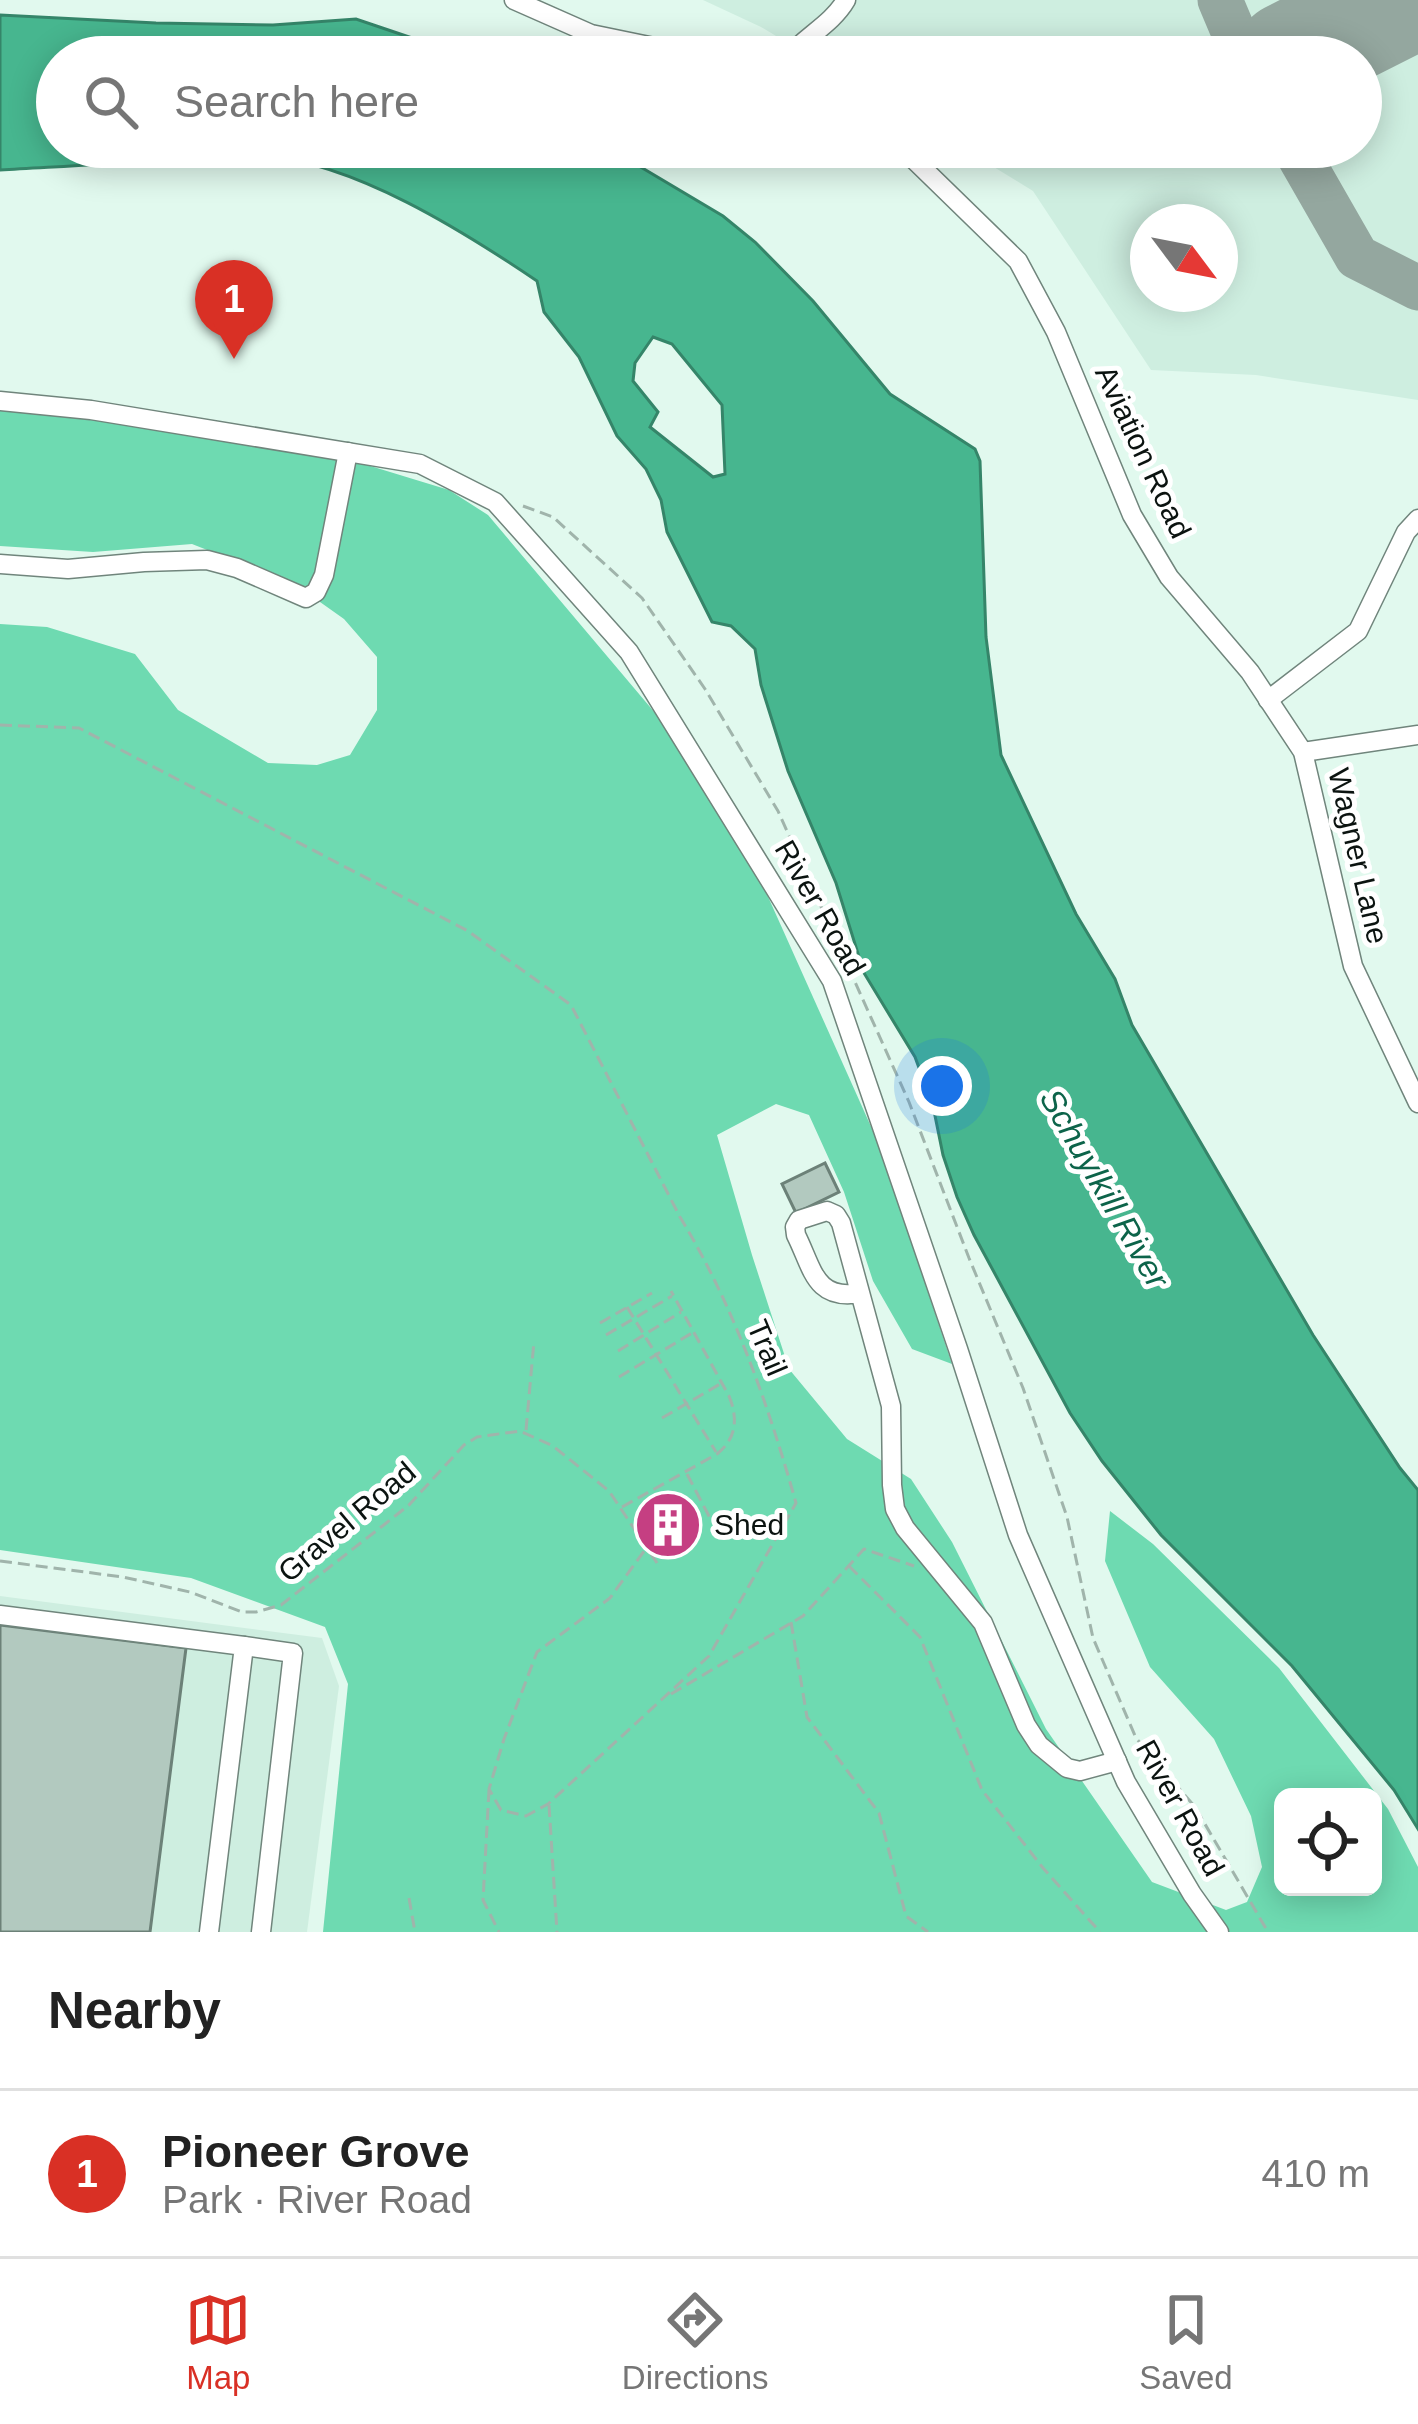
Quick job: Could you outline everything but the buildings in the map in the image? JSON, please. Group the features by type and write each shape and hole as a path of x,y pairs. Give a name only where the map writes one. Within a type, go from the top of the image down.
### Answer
{"street":[{"path":"514,0 601,36"},
{"path":"809,36 838,14 846,0"},
{"name":"Aviation Road","path":"922,168 1018,262 1056,332 1132,515 1169,577 1250,672 1303,752"},
{"name":"River Road","path":"0,401 91,410 420,464 495,502 629,652 832,981 1018,1534 1117,1761 1192,1894 1219,1932"},
{"path":"0,564 68,568 207,560 306,598 316,592 324,575 348,452"},
{"path":"1268,700 1358,631 1406,532 1418,519"},
{"path":"1303,752 1418,735"},
{"name":"Wagner Lane","path":"1303,752 1353,966 1418,1103"},
{"path":"860,1293 833,1293 821,1287 796,1234 799,1220 827,1211 841,1223 891,1406 892,1485 895,1509 905,1528 983,1623 1026,1725 1039,1744 1067,1768 1080,1771 1117,1761"},
{"path":"0,1615 293,1653 261,1932"},
{"path":"209,1932 244,1646"}],"path":[{"name":"Trail","path":"0,725 79,728 468,931 571,1005 708,1267 768,1406 796,1503 709,1656 662,1699"},
{"path":"600,1323 652,1292"},
{"path":"606,1335 672,1293 722,1383 735,1421 732,1437 717,1454 621,1508"},
{"path":"627,1307 717,1454"},
{"path":"618,1351 682,1311"},
{"path":"619,1377 694,1332"},
{"path":"533,1341 526,1432 553,1446 609,1490 657,1563"},
{"path":"662,1418 722,1383"},
{"name":"Gravel Road","path":"0,1561 123,1577 256,1612 281,1605 409,1505 464,1445 494,1433 526,1432"},
{"path":"686,1472 711,1520"},
{"path":"499,1932 483,1900 489,1789 537,1652 610,1598 647,1547"},
{"path":"489,1789 501,1810 526,1816 548,1804 662,1699 802,1616 865,1549 944,1576"},
{"path":"849,1566 920,1637 982,1790 1100,1932"},
{"path":"791,1622 807,1717 878,1813 906,1916 928,1932"},
{"path":"548,1804 557,1932"},
{"path":"409,1898 416,1932"}],"shaded area":[{"path":"703,0 1418,0 1418,400 1256,375 1151,370 1033,191 995,168 1382,168 1382,36 776,36"},
{"path":"0,408 110,421 268,449 318,450 449,490 488,515 688,752 757,872 877,1140 952,1364 912,1349 873,1281 844,1192 809,1115 776,1104 717,1135 789,1369 847,1439 911,1479 952,1542 1046,1729 1152,1882 1226,1910 1247,1902 1262,1867 1251,1816 1214,1739 1150,1667 1105,1561 1110,1511 1153,1544 1279,1668 1372,1788 1274,1788 1274,1896 1382,1896 1382,1801 1418,1867 1418,1932 323,1932 348,1684 325,1627 191,1578 0,1550 0,624 47,627 135,654 178,710 268,763 317,765 350,755 377,710 377,657 344,619 296,585 192,544 93,552 0,546"},
{"path":"0,1596 322,1638 339,1686 307,1932 0,1932"}],"water":[{"path":"0,15 273,25 356,19 406,36 36,36 36,168 0,170"},
{"name":"Schuylkill River","path":"324,168 642,168 723,216 755,242 813,301 890,394 975,449 980,461 986,637 1001,755 1076,914 1115,979 1132,1025 1313,1335 1418,1490 1418,1829 1394,1790 1292,1666 1161,1535 1070,1413 974,1235 943,1155 933,1106 915,1057 864,973 836,883 788,771 761,685 755,649 731,626 712,622 667,532 661,500 646,469 617,436 579,357 544,312 537,281 407,202","holes":["653,337 672,344 722,405 725,474 713,477 650,427 658,412 633,381 635,363"]}],"taxiway":[{"path":"1220,0 1235,36"},
{"path":"1306,168 1357,257 1418,288"}],"runway":[{"path":"1332,36 1403,0"}],"place":[{"name":"Pioneer Grove","path":"234,359"},
{"name":"Shed","path":"668,1525"}]}
